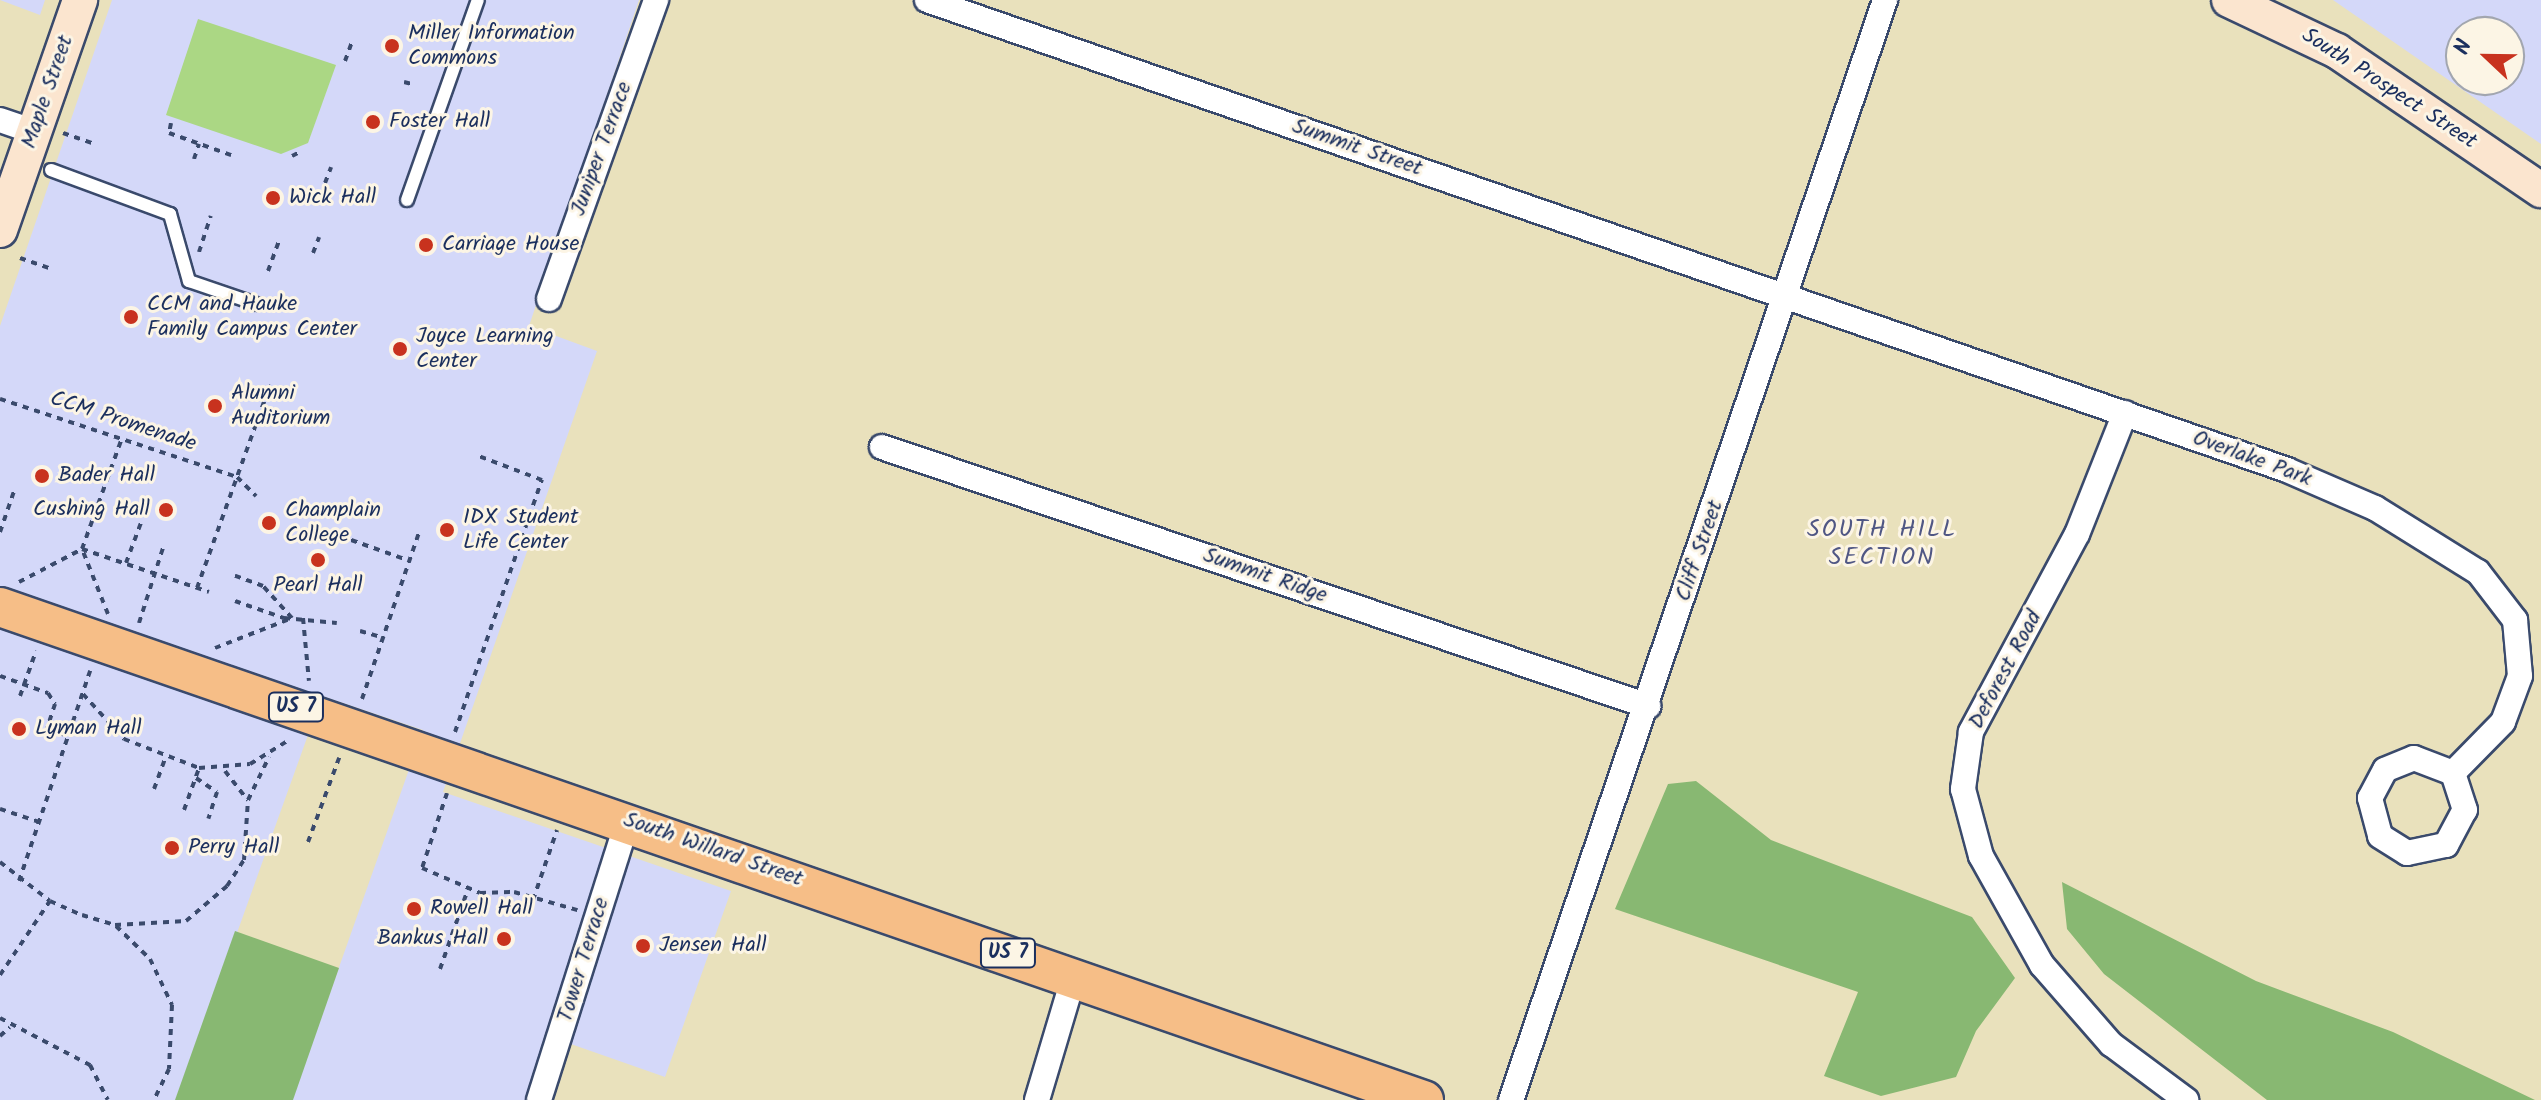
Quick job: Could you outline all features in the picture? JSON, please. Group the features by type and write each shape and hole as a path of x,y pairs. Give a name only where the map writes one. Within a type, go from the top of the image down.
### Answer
{"main road":[{"name":"South Willard Street","path":"9,595 628,820 1424,1100"}],"street":[{"name":"Maple Street","path":"0,230 49,132 80,0"},
{"name":"Juniper Terrace","path":"549,299 656,0"},
{"name":"Summit Street","path":"927,0 1786,297"},
{"name":"Cliff Street","path":"1511,1100 1648,706 1885,0"},
{"name":"South Prospect Street","path":"2229,0 2337,51 2539,185"},
{"path":"0,120 49,132"},
{"name":"Overlake Park","path":"1786,297 2125,413 2342,492 2427,538 2494,589 2515,620 2520,676 2503,722 2453,773"},
{"name":"Deforest Road","path":"2125,413 2077,534 1971,732 1963,789 1981,856 2042,965 2111,1044 2186,1100"},
{"name":"Summit Ridge","path":"882,447 1648,706"},
{"path":"2425,758 2453,773 2465,810 2446,845 2407,853 2380,836 2370,798 2385,770 2425,758"},
{"name":"Tower Terrace","path":"539,1100 628,820"},
{"path":"1037,1100 1074,976"}],"lane":[{"path":"407,200 478,0"},
{"path":"51,170 170,214 189,281 256,304"}],"path":[{"path":"345,61 353,39"},
{"path":"404,82 412,84"},
{"path":"171,123 169,133 231,155"},
{"path":"49,132 95,144"},
{"path":"194,159 199,144"},
{"path":"292,156 302,151"},
{"path":"325,183 331,167"},
{"path":"195,263 211,216"},
{"path":"313,253 319,237"},
{"path":"268,271 279,240"},
{"path":"20,258 52,269"},
{"path":"197,588 270,385"},
{"name":"CCM Promenade","path":"0,399 237,477"},
{"path":"9,595 82,549 122,438"},
{"path":"455,732 542,480 476,455"},
{"path":"237,477 256,496"},
{"path":"0,532 14,491"},
{"path":"126,563 142,520"},
{"path":"362,699 420,530"},
{"path":"340,536 410,561"},
{"path":"139,623 163,548"},
{"path":"82,549 209,592"},
{"path":"82,549 109,613"},
{"path":"235,576 263,586 292,618"},
{"path":"235,601 292,618 337,623"},
{"path":"213,649 292,618"},
{"path":"303,618 309,681"},
{"path":"360,631 384,638"},
{"path":"20,696 36,651"},
{"path":"19,881 93,662"},
{"path":"0,676 53,697 47,729 69,736"},
{"path":"83,694 111,730 165,759 199,768 224,770 269,757"},
{"path":"0,862 19,881 50,901 115,925 175,924 200,912 244,860 248,800 269,757 291,738"},
{"path":"308,842 340,754"},
{"path":"154,789 165,759"},
{"path":"184,810 199,768"},
{"path":"224,770 248,800"},
{"path":"196,778 217,792 208,819"},
{"path":"448,791 422,868 468,889 584,913"},
{"path":"0,809 40,822"},
{"path":"533,900 558,829"},
{"path":"440,969 468,889"},
{"path":"0,975 50,901"},
{"path":"115,925 150,959 172,1005 169,1069 154,1100"},
{"path":"0,1018 10,1027 90,1065 108,1100"},
{"path":"0,1036 10,1027"}],"shaded area":[{"path":"0,0 45,0 40,15"},
{"name":"Champlain College","path":"112,0 639,0 529,326 597,351 443,792 731,891 665,1077 548,1036 525,1100 292,1100 423,730 322,696 177,1100 0,1100 0,326"},
{"path":"2333,0 2541,0 2541,144 2472,96 2525,96 2525,16 2445,16 2445,78"}],"green space":[{"path":"198,19 336,65 308,143 281,154 166,115"},
{"path":"1696,781 1771,840 1972,917 2015,978 1976,1031 1956,1077 1881,1096 1824,1076 1858,992 1615,909 1668,784"},
{"path":"2062,882 2256,981 2393,1032 2535,1100 2267,1100 2104,974 2067,929"},
{"path":"235,931 339,968 293,1100 175,1100"}],"place":[{"name":"Miller Information Commons","path":"392,46"},
{"name":"Foster Hall","path":"373,122"},
{"name":"Wick Hall","path":"273,198"},
{"name":"Carriage House","path":"426,245"},
{"name":"CCM and Hauke Family Campus Center","path":"131,317"},
{"name":"Joyce Learning Center","path":"400,349"},
{"name":"Alumni Auditorium","path":"215,406"},
{"name":"Bader Hall","path":"42,476"},
{"name":"Cushing Hall","path":"166,510"},
{"name":"Champlain College","path":"269,523"},
{"name":"IDX Student Life Center","path":"447,530"},
{"name":"Pearl Hall","path":"318,560"},
{"name":"Lyman Hall","path":"19,729"},
{"name":"Perry Hall","path":"172,848"},
{"name":"Rowell Hall","path":"414,909"},
{"name":"Bankus Hall","path":"504,939"},
{"name":"Jensen Hall","path":"643,946"}],"district":[{"name":"SOUTH HILL SECTION","path":"1882,544"}]}
